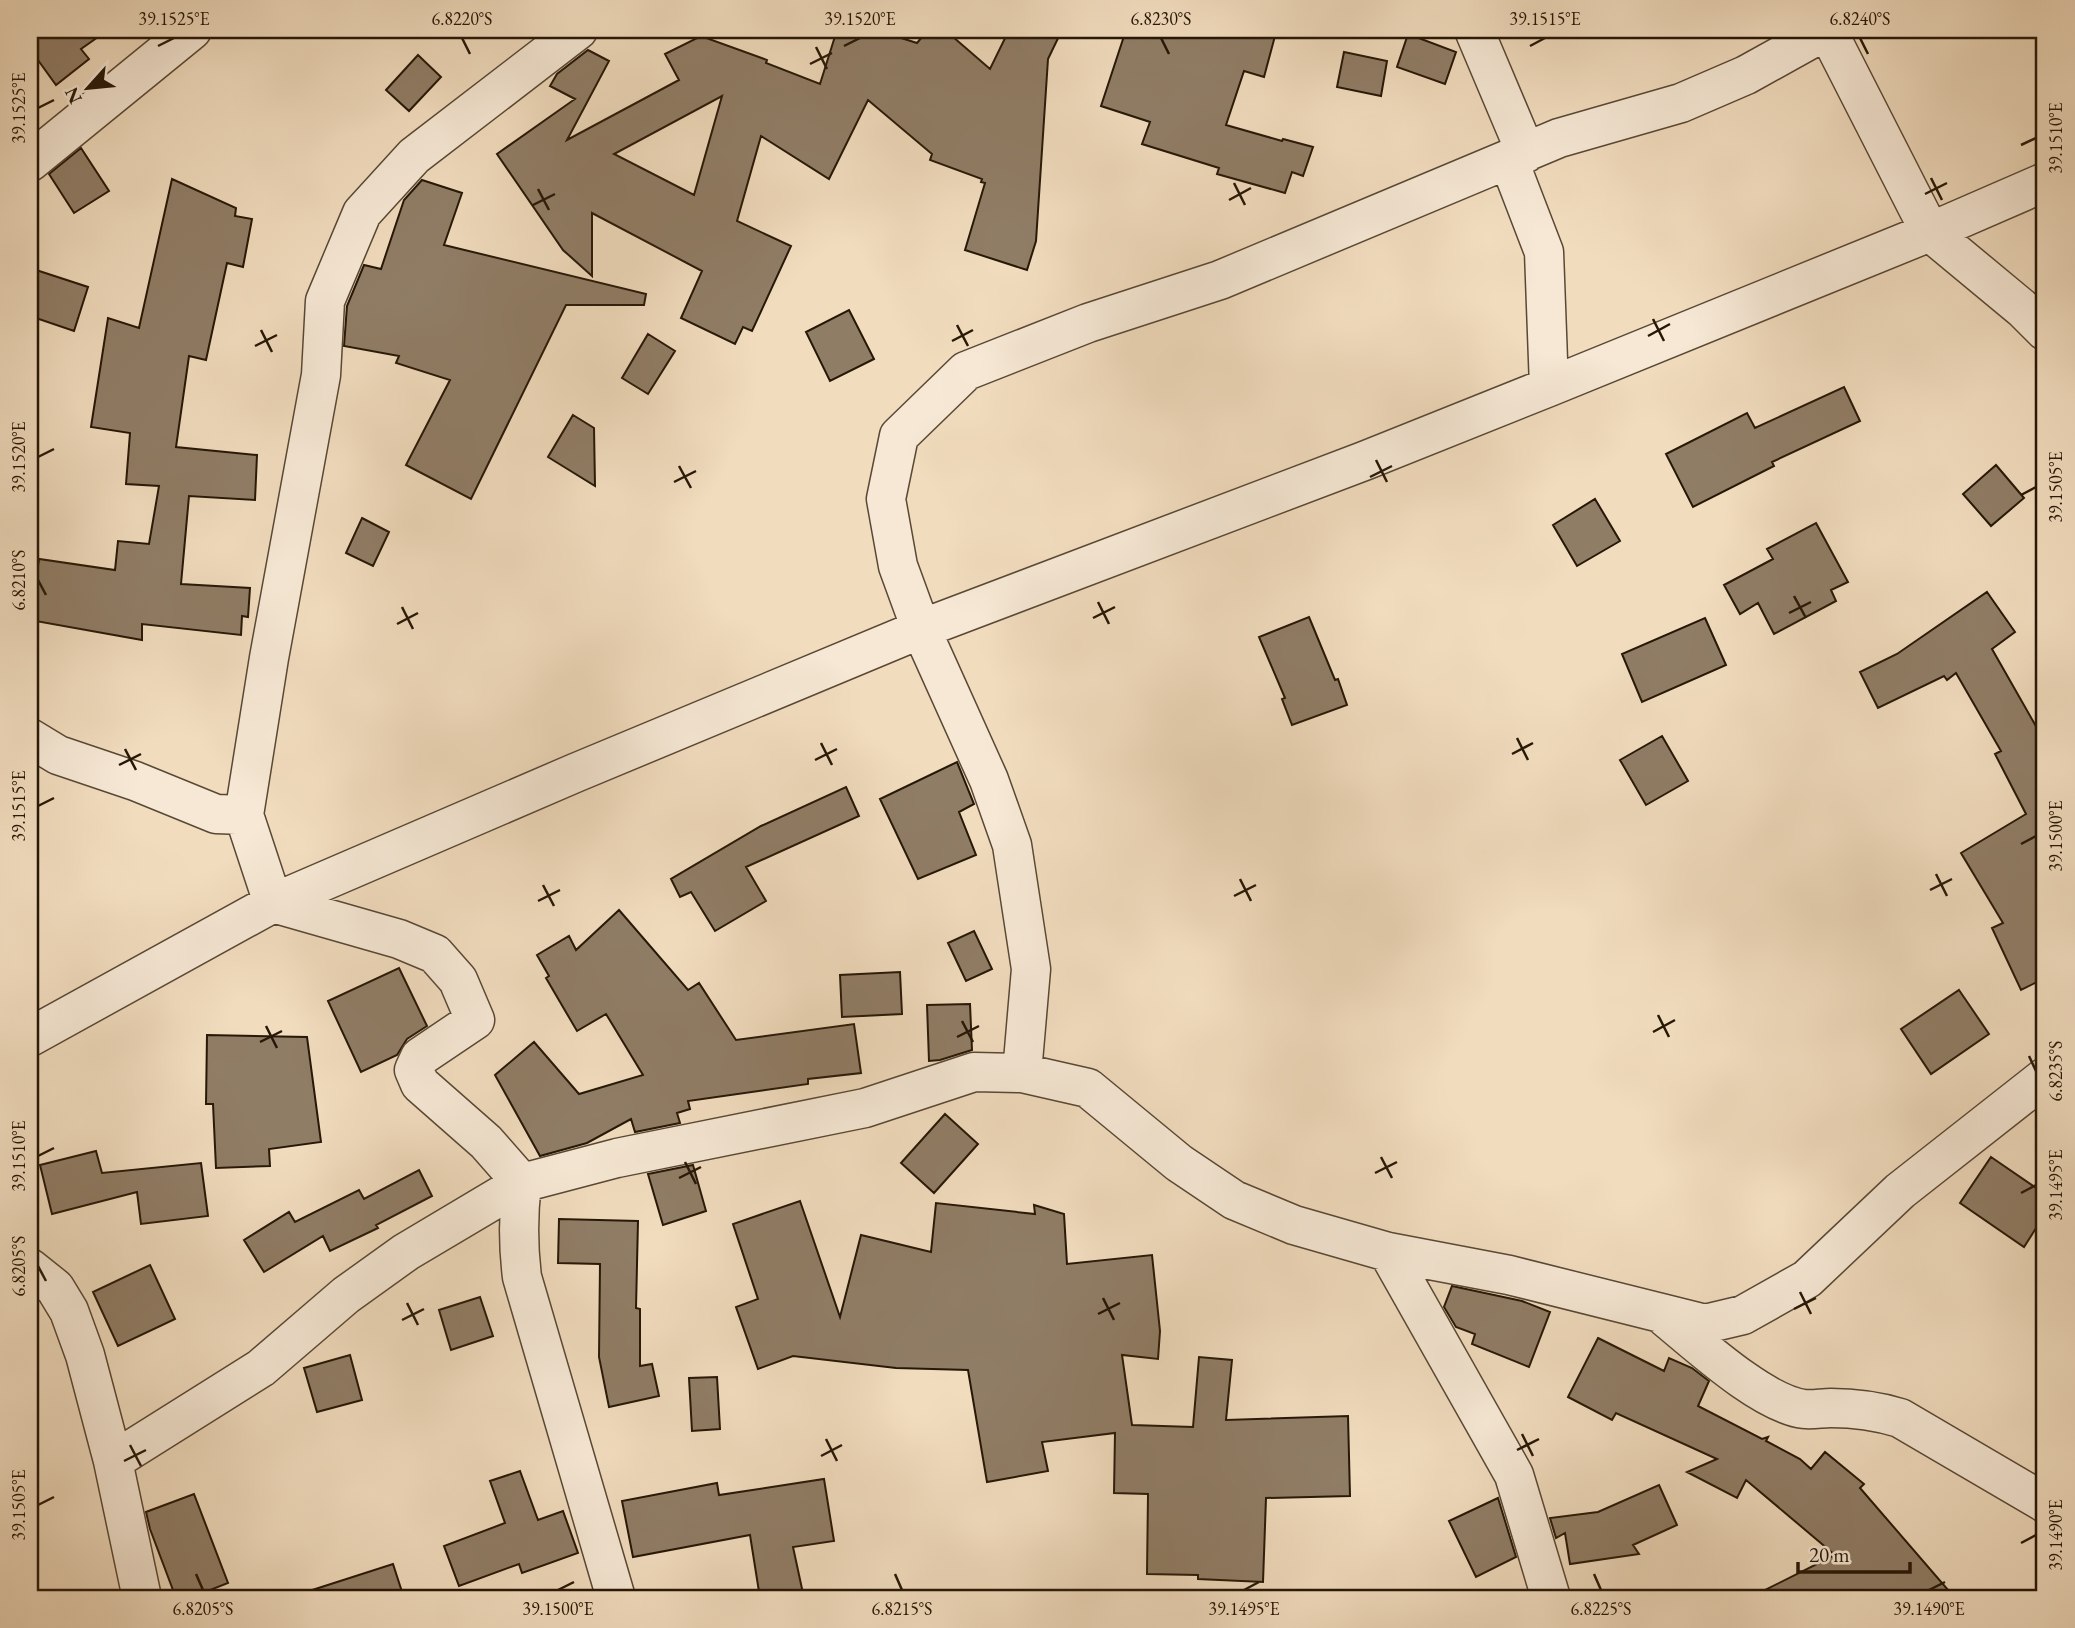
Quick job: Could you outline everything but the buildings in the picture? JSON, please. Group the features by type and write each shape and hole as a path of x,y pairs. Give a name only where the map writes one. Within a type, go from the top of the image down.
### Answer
{"street":[{"path":"30,162 192,30"},
{"path":"273,903 244,815 269,658 321,375 325,301 362,213 414,156 578,30"},
{"path":"1474,30 1518,157 1544,251 1549,387"},
{"path":"1022,1073 1031,969 1012,845 989,780 921,629 898,566 886,499 899,436 966,371 1088,323 1220,280 1559,138 1681,103 1746,75 1827,30 1930,232 2024,310 2045,331"},
{"path":"30,1037 273,903 588,768 921,629 1364,461 1549,387 1930,232 2045,182"},
{"path":"30,738 58,755 135,781 216,814 244,815"},
{"path":"273,903 399,939 435,954 458,980 475,1020 420,1057 414,1070 420,1084 485,1142 522,1183 518,1214 522,1277 616,1598"},
{"path":"113,1461 261,1368 346,1295 406,1252 522,1183 617,1157 865,1108 974,1072 1022,1073 1088,1088 1179,1163 1234,1199 1294,1226 1388,1252 1509,1275 1705,1324 1743,1315 1807,1279 1900,1191 2045,1077"},
{"path":"1388,1252 1514,1475 1550,1598"},
{"path":"30,1268 55,1288 69,1311 85,1355 113,1461 142,1598"},
{"path":"1661,1313 1710,1353 1771,1396 1803,1409 1878,1411 1900,1418 2045,1503"}]}
